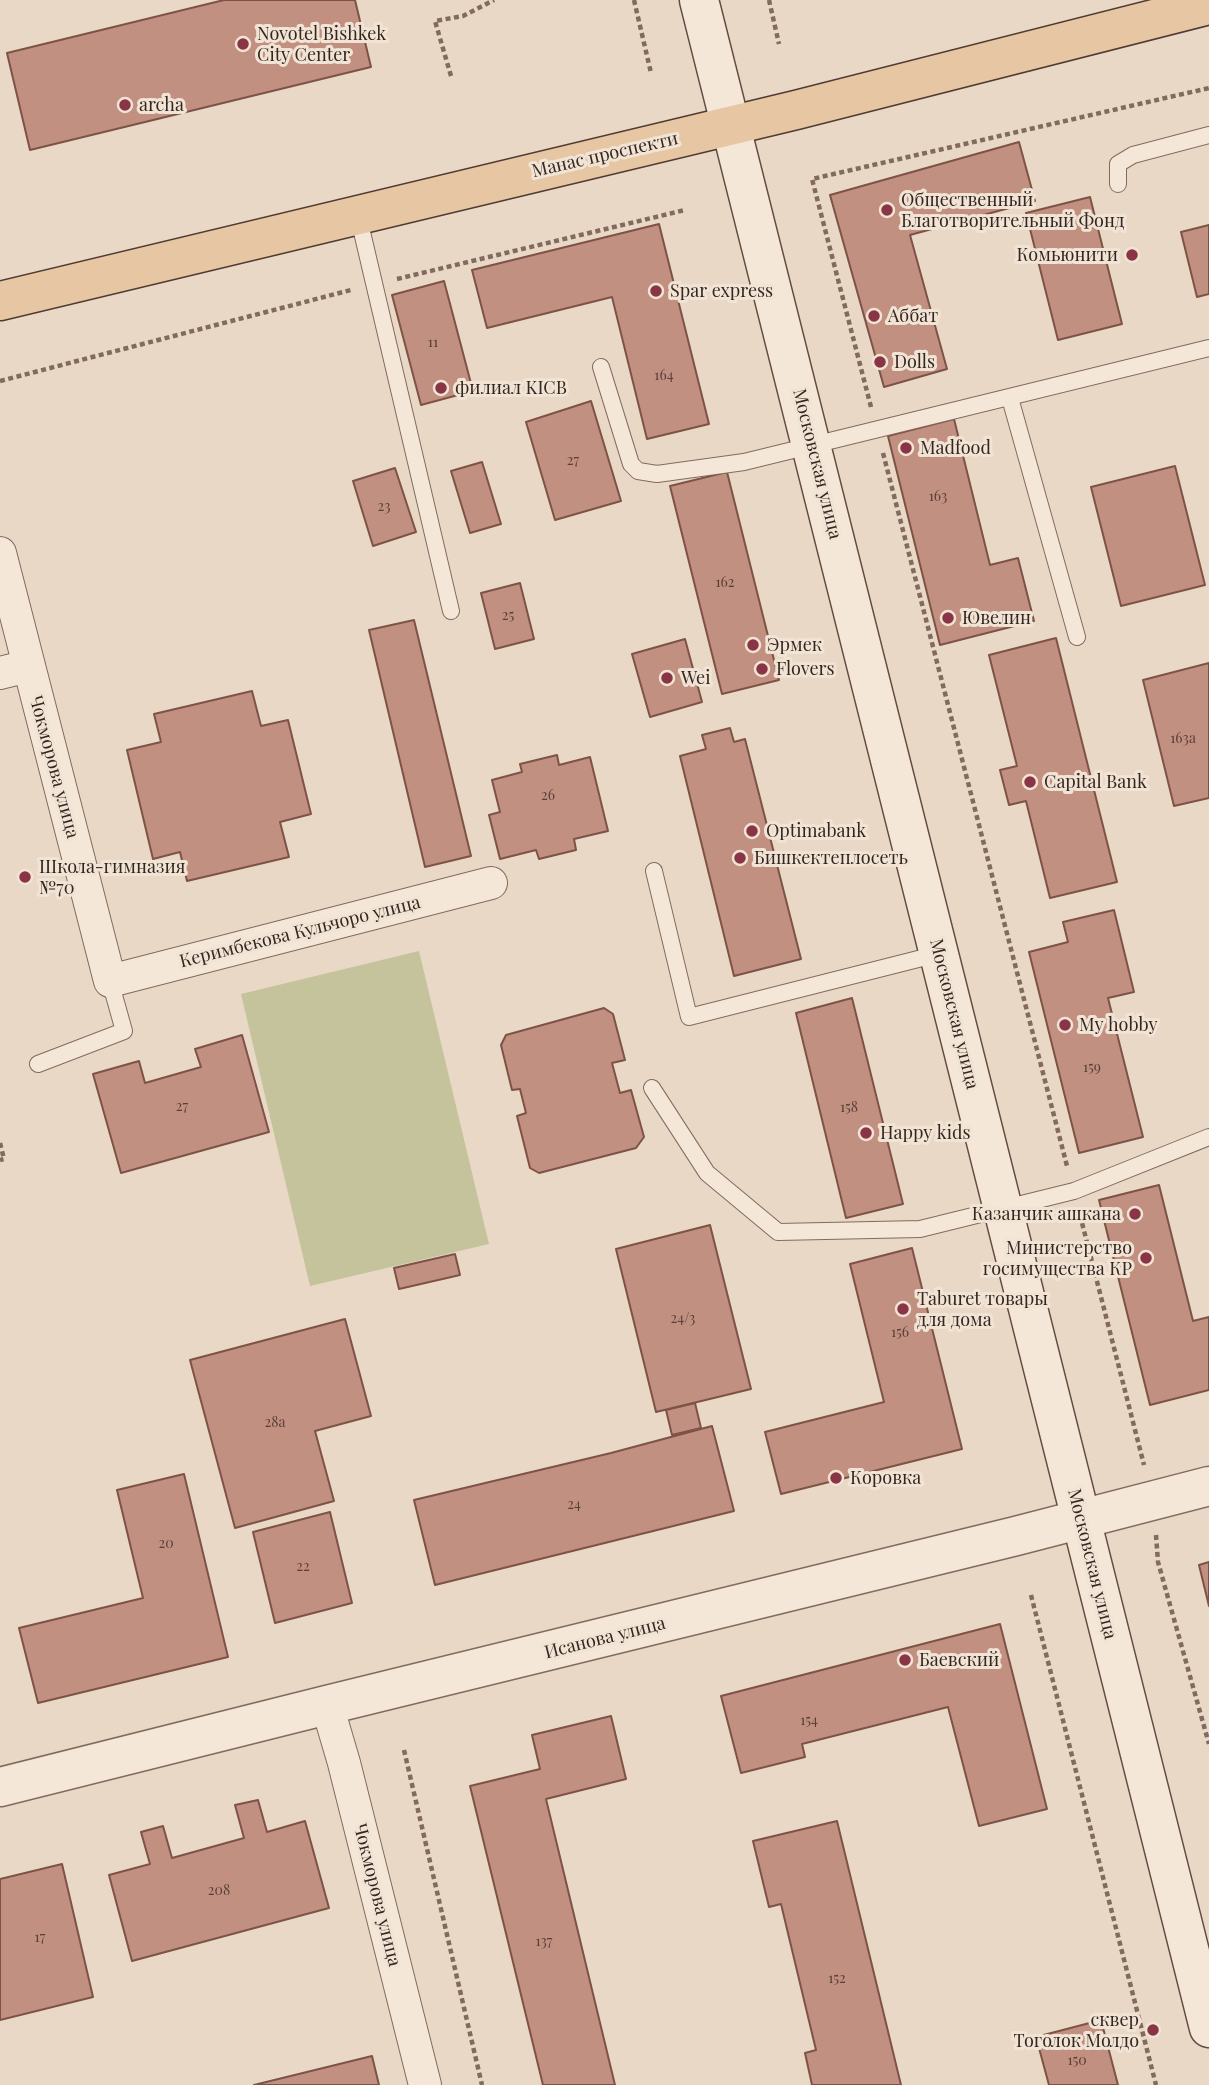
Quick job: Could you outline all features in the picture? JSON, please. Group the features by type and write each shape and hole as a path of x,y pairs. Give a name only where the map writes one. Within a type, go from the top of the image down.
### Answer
{"main road":[{"name":"Московская улица","path":"699,0 1002,1208 1206,2004"},
{"name":"Манас проспекти","path":"0,301 1209,5"},
{"name":"Исанова улица","path":"0,1787 1209,1486"}],"street":[{"name":"Чокморова улица","path":"0,553 23,640 14,670 110,981"},
{"name":"Керимбекова Кульчоро улица","path":"110,981 491,883"},
{"path":"1152,1500 1209,1497"},
{"name":"Чокморова улица","path":"327,1705 425,2085"}],"lane":[{"path":"1118,184 1118,164 1133,155 1209,135"},
{"path":"358,215 451,611"},
{"path":"601,367 631,464 638,471 657,474 744,462 1209,348"},
{"path":"1010,397 1077,637"},
{"path":"654,871 689,1017 939,954"},
{"path":"38,1064 124,1031 110,981"},
{"path":"652,1088 707,1173 778,1232 920,1229 1074,1191 1209,1137"}],"path":[{"path":"451,76 435,21 463,16 494,0"},
{"path":"634,0 651,73"},
{"path":"769,0 779,44"},
{"path":"1209,88 812,178 1074,1191 1152,1500 1158,1562 1209,1744"},
{"path":"0,381 373,284 685,210"},
{"path":"0,1143 4,1159 0,1160"},
{"path":"1031,1595 1156,2085"},
{"path":"404,1750 482,2085"}],"shaded area":[{"path":"419,951 489,1244 310,1286 241,994"}],"building":[{"path":"224,0 355,0 371,67 30,150 7,53"},
{"path":"1019,142 1035,201 910,235 947,369 884,387 830,195"},
{"path":"1090,197 1122,324 1058,340 1026,213"},
{"path":"659,224 709,424 647,439 612,297 487,328 472,270"},
{"path":"1209,225 1209,294 1197,297 1181,232"},
{"path":"444,281 473,391 421,405 392,295"},
{"path":"591,401 621,501 555,520 526,422"},
{"path":"954,419 990,565 1018,558 1034,621 940,645 888,436"},
{"path":"482,462 501,524 470,533 451,471"},
{"path":"1175,466 1205,585 1121,606 1091,487"},
{"path":"395,468 416,532 373,546 353,481"},
{"path":"727,472 779,680 722,694 670,486"},
{"path":"520,583 534,639 495,649 481,593"},
{"path":"414,620 471,856 425,867 369,630"},
{"path":"1056,638 1117,882 1050,898 1026,801 1009,805 1000,770 1017,766 989,655"},
{"name":"Wei","path":"685,639 702,702 650,717 632,654"},
{"path":"1209,663 1209,798 1174,806 1143,680"},
{"path":"252,691 261,726 288,720 311,814 280,822 289,857 187,881 180,852 153,859 127,750 161,742 154,714"},
{"name":"Бишкектеплосеть","path":"730,728 734,742 745,739 801,959 734,976 680,756 706,749 702,735"},
{"path":"557,755 559,765 590,757 608,831 574,839 576,850 539,859 536,850 500,859 489,815 500,812 492,780 522,772 520,764"},
{"path":"1114,910 1134,992 1108,998 1143,1137 1079,1153 1029,952 1068,942 1063,922"},
{"path":"852,998 903,1204 846,1218 796,1013"},
{"path":"604,1008 613,1014 625,1060 612,1063 620,1093 631,1090 644,1137 636,1148 539,1173 530,1168 517,1116 526,1113 520,1089 512,1090 501,1045 506,1035"},
{"path":"242,1035 269,1132 121,1173 93,1074 139,1061 145,1083 201,1067 195,1049"},
{"name":"Министерство госимущества КР","path":"1159,1185 1193,1321 1209,1317 1209,1390 1150,1405 1099,1200"},
{"path":"710,1225 751,1389 656,1412 616,1249"},
{"path":"912,1248 962,1449 781,1494 765,1432 884,1402 850,1264"},
{"path":"455,1254 460,1275 399,1289 394,1268"},
{"path":"345,1319 371,1416 315,1431 334,1501 235,1528 190,1360"},
{"path":"695,1403 701,1428 672,1435 666,1410"},
{"path":"712,1426 734,1511 435,1585 414,1500"},
{"path":"184,1474 228,1657 38,1703 19,1628 143,1598 117,1490"},
{"path":"330,1512 352,1603 275,1623 253,1532"},
{"path":"1209,1562 1209,1606 1199,1565"},
{"path":"1000,1624 1047,1809 979,1826 948,1707 802,1744 805,1757 741,1773 721,1696"},
{"path":"611,1716 626,1779 546,1799 615,2085 543,2085 470,1786 540,1769 532,1735"},
{"path":"258,1800 267,1832 305,1821 329,1908 132,1961 109,1875 150,1864 141,1832 163,1826 172,1858 244,1838 235,1805"},
{"path":"837,1821 901,2085 812,2085 805,2053 816,2050 781,1904 769,1907 753,1841"},
{"path":"62,1864 93,1997 0,2020 0,1879"},
{"path":"1101,2020 1118,2085 1049,2085 1036,2037"},
{"path":"372,2056 379,2085 254,2085"}],"place":[{"name":"Novotel Bishkek City Center","path":"243,44"},
{"name":"archa","path":"125,105"},
{"name":"Общественный Благотворительный Фонд","path":"887,210"},
{"name":"Комьюнити","path":"1132,255"},
{"name":"Spar express","path":"656,291"},
{"name":"Аббат","path":"874,316"},
{"name":"Dolls","path":"880,362"},
{"name":"филиал KICB","path":"441,388"},
{"name":"Madfood","path":"906,448"},
{"name":"Ювелин","path":"948,618"},
{"name":"Эрмек","path":"753,645"},
{"name":"Flovers","path":"762,669"},
{"name":"Wei","path":"667,678"},
{"name":"Capital Bank","path":"1030,782"},
{"name":"Optimabank","path":"752,831"},
{"name":"Бишкектеплосеть","path":"740,858"},
{"name":"Школа-гимназия №70","path":"25,877"},
{"name":"My hobby","path":"1065,1025"},
{"name":"Happy kids","path":"866,1133"},
{"name":"Казанчик ашкана","path":"1135,1214"},
{"name":"Министерство госимущества КР","path":"1146,1258"},
{"name":"Taburet товары для дома","path":"903,1309"},
{"name":"Коровка","path":"836,1478"},
{"name":"Баевский","path":"905,1660"},
{"name":"сквер Тоголок Молдо","path":"1153,2030"}]}
